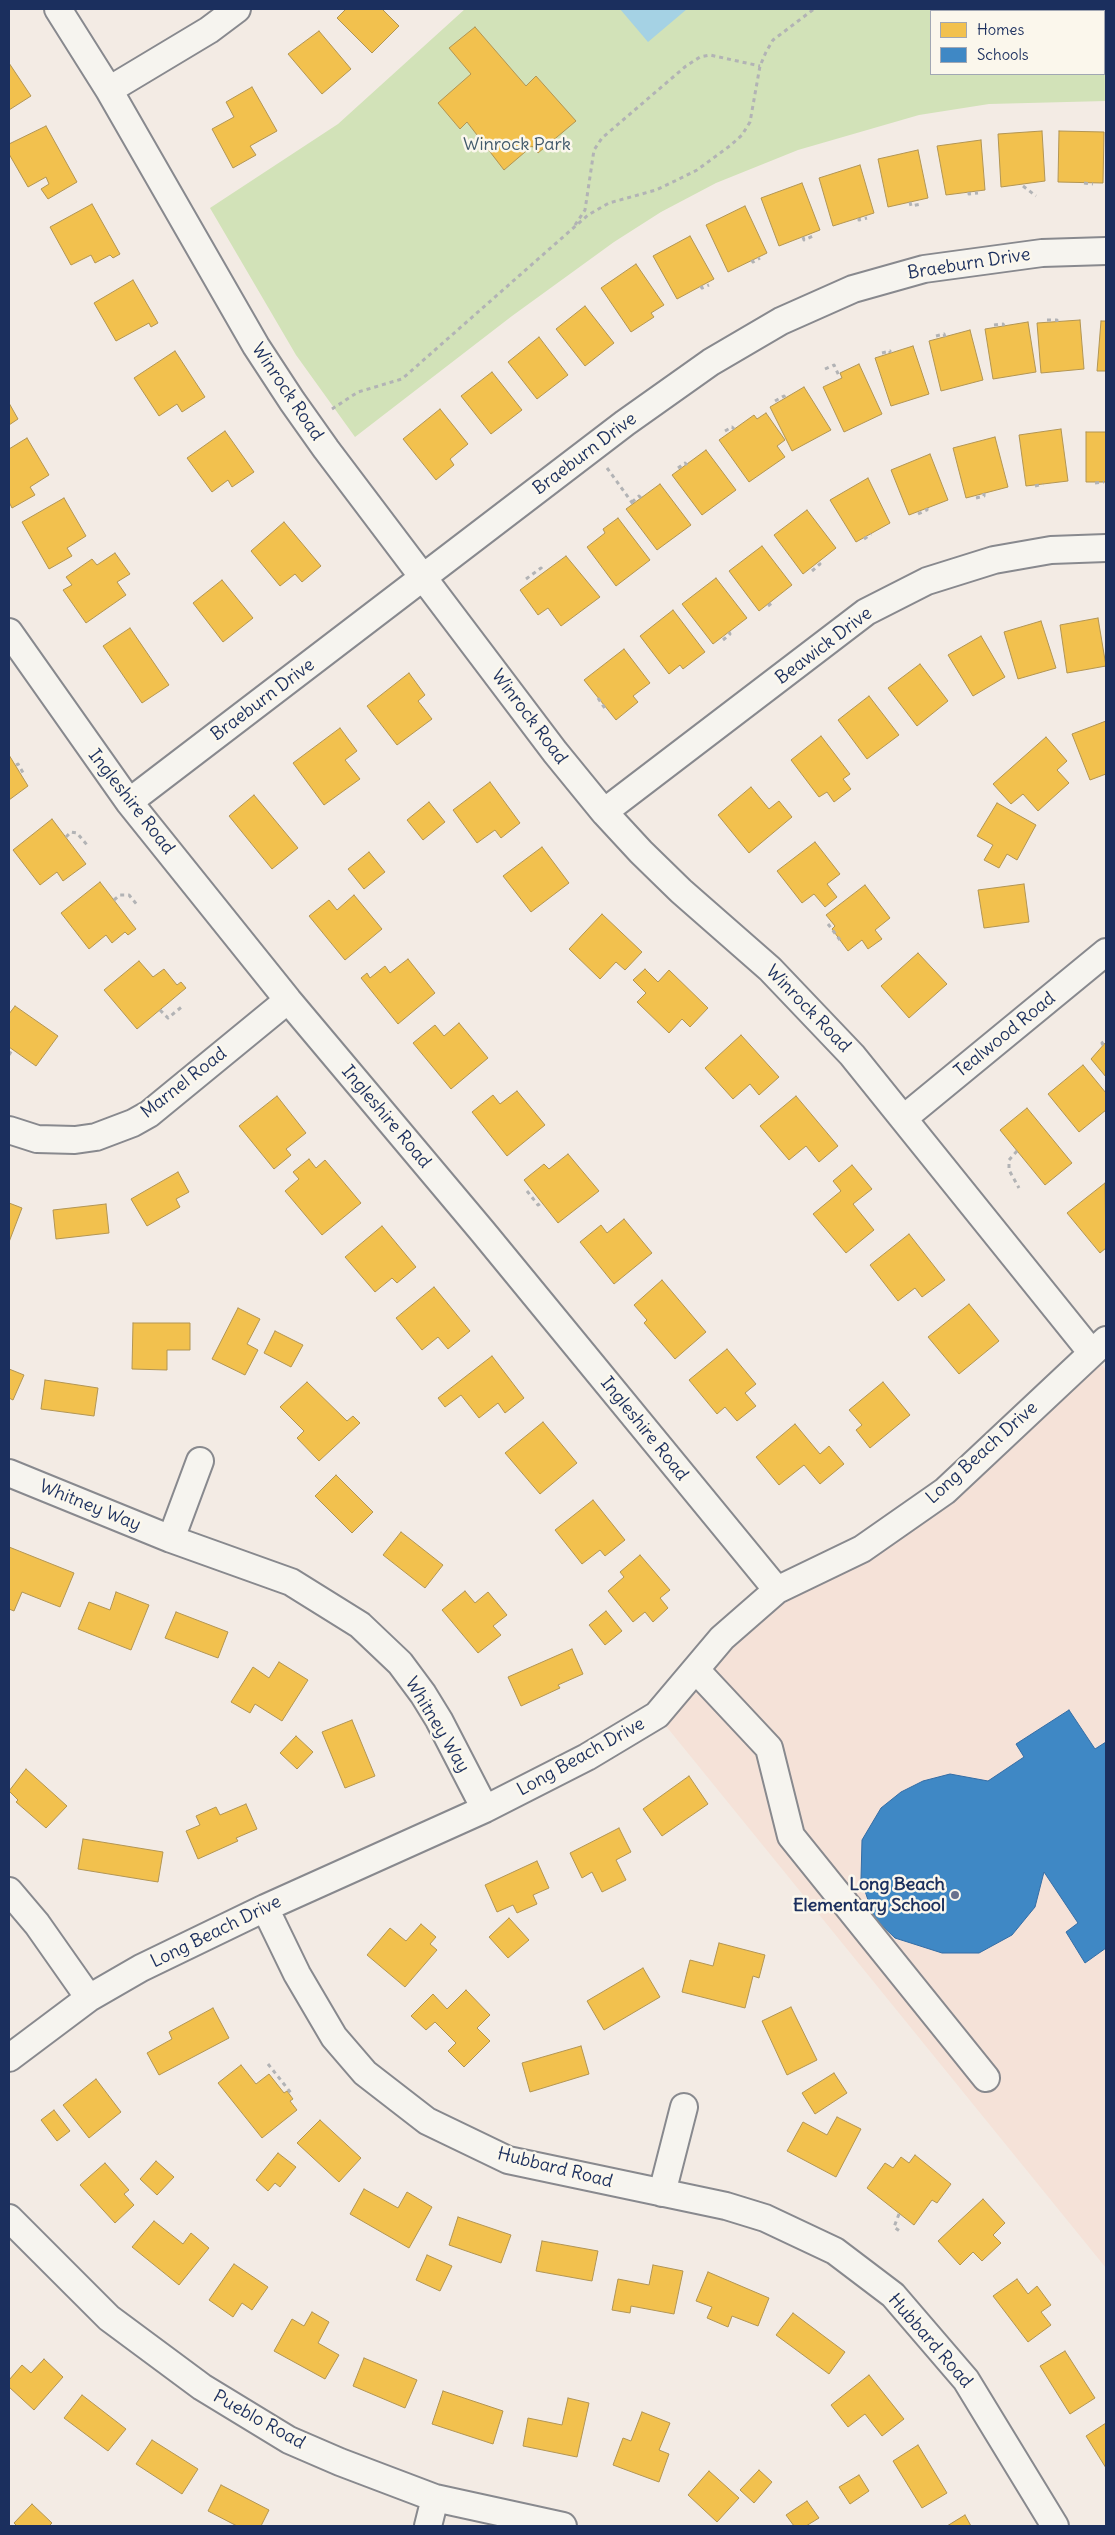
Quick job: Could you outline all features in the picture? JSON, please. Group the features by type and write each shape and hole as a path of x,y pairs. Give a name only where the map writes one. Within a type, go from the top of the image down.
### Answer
{"street":[{"name":"Winrock Road","path":"58,9 109,90 256,346 326,449 555,752 604,812 681,891 761,960 802,1000 1099,1346"},
{"path":"109,90 209,30 237,9"},
{"name":"Braeburn Drive","path":"129,802 592,448 710,362 781,321 853,289 924,269 990,258 1059,251 1106,251"},
{"name":"Beawick Drive","path":"604,812 866,612 927,581 994,560 1051,550 1106,548"},
{"name":"Ingleshire Road","path":"9,632 129,802 288,1000 483,1232 777,1590"},
{"name":"Tealwood Road","path":"904,1118 1106,952"},
{"name":"Marnel Road","path":"9,1130 37,1139 75,1140 96,1137 132,1123 149,1114 288,1000"},
{"name":"Long Beach Drive","path":"9,2058 89,1998 140,1968 265,1908 485,1809 587,1757 657,1715 722,1638 777,1590 862,1549 944,1491 1099,1346"},
{"path":"171,1539 200,1461"},
{"name":"Whitney Way","path":"9,1473 171,1539 291,1582 360,1625 400,1663 423,1694 439,1720 485,1809"},
{"path":"696,1670 769,1748 791,1836 986,2078"},
{"path":"9,1891 37,1924 89,1998"},
{"name":"Hubbard Road","path":"265,1908 297,1974 334,2037 365,2073 427,2122 508,2160 726,2206 765,2218 834,2251 893,2295 966,2380 1055,2526"},
{"path":"662,2193 684,2107"},
{"name":"Pueblo Road","path":"9,2218 109,2318 202,2387 289,2440 340,2462 435,2498 563,2526"},
{"path":"428,2526 435,2498"}],"path":[{"path":"332,409 358,392 402,379 588,216 609,203 656,190 677,180 697,170 732,145 742,135 750,122 760,66 773,40 814,9"},
{"path":"571,230 585,210 594,150 602,138 686,66 700,57 721,56 760,66"},
{"path":"1084,183 1093,184"},
{"path":"1024,186 1036,196"},
{"path":"969,192 969,194 978,193"},
{"path":"910,202 911,206 921,204"},
{"path":"858,218 859,220 867,218"},
{"path":"803,237 804,240 813,236"},
{"path":"752,260 753,262 760,258"},
{"path":"701,286 702,288 709,285"},
{"path":"1047,320 1057,320 1057,322"},
{"path":"994,325 1003,324 1004,326"},
{"path":"936,336 944,334 945,337"},
{"path":"882,353 890,351 890,353"},
{"path":"825,369 834,365 840,378"},
{"path":"775,401 784,396 785,398"},
{"path":"725,431 732,427 734,429"},
{"path":"592,448 633,503 639,496 641,498"},
{"path":"678,468 685,463 687,465"},
{"path":"1095,483 1104,482"},
{"path":"1035,486 1042,484"},
{"path":"976,498 984,496 984,493"},
{"path":"918,514 927,510 927,508"},
{"path":"864,540 871,534"},
{"path":"812,571 820,564 818,562"},
{"path":"526,579 541,568 544,572"},
{"path":"768,606 772,601"},
{"path":"723,640 730,634 729,632"},
{"path":"598,698 606,710"},
{"path":"16,765 18,764 26,776"},
{"path":"66,837 72,832 77,833 87,845"},
{"path":"114,900 120,895 129,894 138,906"},
{"path":"828,924 840,940"},
{"path":"160,1010 168,1018 184,1005"},
{"path":"1103,1045 1102,1043 1106,1040"},
{"path":"9,1055 12,1050"},
{"path":"1017,1151 1009,1160 1009,1170 1019,1188"},
{"path":"527,1191 538,1205 542,1202"},
{"path":"268,2064 290,2094"},
{"path":"899,2214 894,2227 901,2232"}],"shaded area":[{"name":"Long Beach Elementary School","path":"1092,1353 1106,1370 1106,2268 657,1715 723,1638 862,1549"}],"green space":[{"name":"Winrock Park","path":"465,9 1106,9 1106,101 989,104 919,115 798,150 716,183 661,212 614,242 512,316 355,437 296,355 210,208 338,124"}],"water":[{"path":"620,9 687,9 648,42"}],"building: Homes":[{"path":"346,9 382,9 399,26 372,53 337,18"},
{"path":"475,27 526,86 536,76 576,121 538,153 532,146 504,170 467,122 460,129 438,103 471,74 449,48"},
{"path":"319,31 351,69 322,94 288,54"},
{"path":"9,63 31,96 9,110"},
{"path":"252,87 277,131 250,146 256,155 233,168 212,129 234,117 226,102"},
{"path":"46,126 77,182 48,199 41,189 49,184 46,177 28,187 9,154 9,144"},
{"path":"1042,131 1045,181 1001,187 998,134"},
{"path":"1059,131 1104,132 1103,183 1058,182"},
{"path":"981,140 985,190 946,195 937,146"},
{"path":"918,150 928,198 888,207 878,159"},
{"path":"860,165 874,213 833,226 819,178"},
{"path":"802,183 820,230 779,246 761,198"},
{"path":"92,204 120,254 113,258 110,255 95,263 91,255 71,265 50,227"},
{"path":"745,206 767,253 728,272 706,225"},
{"path":"690,236 714,279 677,299 653,256"},
{"path":"636,264 664,305 651,313 654,317 631,332 601,288"},
{"path":"133,280 158,323 151,327 149,323 116,341 94,303"},
{"path":"585,306 614,343 585,366 556,329"},
{"path":"1080,320 1084,369 1041,373 1037,323"},
{"path":"1101,321 1106,321 1106,371 1097,371"},
{"path":"1028,322 1036,372 993,379 985,329"},
{"path":"970,330 983,380 941,391 929,341"},
{"path":"539,337 568,375 537,399 508,362"},
{"path":"913,346 929,394 891,406 875,358"},
{"path":"175,351 205,397 182,412 177,404 159,416 134,378"},
{"path":"859,364 882,414 844,432 823,387 842,378 840,373"},
{"path":"492,372 522,410 491,434 461,396"},
{"path":"804,387 831,430 792,451 770,407"},
{"path":"9,403 18,419 9,425"},
{"path":"440,409 468,444 450,459 454,465 436,480 403,439"},
{"path":"766,413 785,440 777,446 785,457 749,482 719,440 754,415 757,419"},
{"path":"1061,429 1068,481 1026,486 1019,435"},
{"path":"225,431 254,472 232,487 228,480 212,492 187,458"},
{"path":"1086,432 1106,432 1106,482 1086,482"},
{"path":"995,437 1008,487 966,498 953,448"},
{"path":"27,438 49,475 30,487 35,495 12,508 9,502 9,449"},
{"path":"706,450 736,490 702,515 672,475"},
{"path":"930,454 948,500 909,515 891,470"},
{"path":"868,478 890,523 856,542 830,500"},
{"path":"660,484 691,525 657,550 626,509"},
{"path":"64,498 86,536 67,548 72,556 49,569 22,522"},
{"path":"807,510 836,548 803,574 774,535"},
{"path":"618,518 650,560 616,586 587,547 605,533 603,529"},
{"path":"284,522 321,566 302,582 295,574 280,586 251,551"},
{"path":"762,546 792,585 759,611 729,571"},
{"path":"115,553 130,574 117,582 126,595 86,623 63,590 72,585 66,577 92,559 97,565"},
{"path":"566,556 600,597 561,626 548,608 538,615 520,590"},
{"path":"716,578 747,618 713,644 682,604"},
{"path":"222,580 253,618 223,642 193,603"},
{"path":"673,610 705,652 683,669 680,665 669,674 640,636"},
{"path":"1098,618 1106,666 1067,673 1060,625"},
{"path":"1041,621 1056,668 1018,679 1004,632"},
{"path":"130,628 169,685 142,703 103,646"},
{"path":"981,636 1005,677 973,696 948,655"},
{"path":"624,649 650,683 633,696 638,702 616,720 584,680"},
{"path":"920,664 948,701 917,726 888,688"},
{"path":"409,673 425,695 418,701 432,719 397,745 367,706"},
{"path":"869,696 899,735 867,759 838,720"},
{"path":"1106,721 1106,774 1090,780 1072,734"},
{"path":"340,728 357,751 345,760 360,779 324,805 293,763"},
{"path":"821,736 850,774 843,779 851,789 834,802 827,792 819,797 791,760"},
{"path":"1046,737 1067,761 1057,770 1069,783 1038,811 1023,794 1011,804 993,784"},
{"path":"9,755 28,786 9,800"},
{"path":"490,782 520,823 501,838 495,830 477,843 453,810"},
{"path":"751,787 769,809 779,801 792,817 749,853 718,815"},
{"path":"254,795 298,848 272,869 229,816"},
{"path":"429,802 445,822 423,840 407,820"},
{"path":"997,803 1036,825 1017,860 1007,854 999,868 984,860 993,845 977,836"},
{"path":"52,819 86,864 63,881 57,872 40,885 13,850"},
{"path":"815,842 840,874 827,884 837,897 825,907 814,894 802,903 777,871"},
{"path":"542,847 569,883 531,912 503,876"},
{"path":"369,852 385,872 364,889 348,869"},
{"path":"100,882 136,929 128,935 125,932 112,943 106,935 89,949 61,913"},
{"path":"1024,884 1029,922 984,928 978,890"},
{"path":"865,885 890,918 875,930 882,939 868,949 862,940 848,951 832,929 835,926 826,915"},
{"path":"354,895 382,929 345,960 309,916 329,900 337,910"},
{"path":"602,914 642,952 625,970 616,962 600,979 569,949"},
{"path":"918,953 947,984 909,1018 881,986"},
{"path":"408,959 435,993 398,1024 361,978 367,973 370,978 385,966 390,973"},
{"path":"139,961 153,977 164,969 177,985 181,982 186,988 137,1029 104,990"},
{"path":"645,969 658,982 669,970 708,1008 690,1027 682,1019 669,1033 637,1002 646,993 633,980"},
{"path":"15,1006 58,1036 36,1066 9,1047 9,1014"},
{"path":"459,1023 488,1058 451,1089 413,1043 435,1025 444,1036"},
{"path":"741,1035 779,1077 759,1095 750,1084 733,1099 705,1068"},
{"path":"1106,1042 1106,1077 1091,1059"},
{"path":"1083,1065 1106,1093 1106,1110 1079,1132 1048,1094"},
{"path":"517,1091 545,1125 507,1156 472,1112 493,1095 500,1104"},
{"path":"277,1096 306,1133 286,1149 291,1155 274,1169 239,1126"},
{"path":"796,1096 838,1146 819,1162 806,1146 789,1160 760,1126"},
{"path":"1027,1108 1072,1163 1045,1185 1000,1130"},
{"path":"568,1154 599,1191 558,1223 524,1180 544,1164 549,1169"},
{"path":"309,1159 316,1168 325,1160 361,1203 322,1235 285,1191 299,1179 293,1172"},
{"path":"852,1165 872,1189 853,1204 874,1230 846,1253 813,1214 841,1191 833,1181"},
{"path":"178,1172 189,1192 176,1199 180,1207 147,1226 131,1199"},
{"path":"1105,1183 1106,1248 1100,1253 1067,1213"},
{"path":"9,1203 22,1208 9,1242"},
{"path":"106,1204 109,1233 56,1239 53,1210"},
{"path":"624,1219 652,1253 614,1284 580,1242 601,1225 607,1233"},
{"path":"382,1226 416,1267 397,1283 392,1278 375,1292 345,1257"},
{"path":"909,1234 945,1280 922,1297 915,1288 898,1301 870,1265"},
{"path":"662,1280 706,1332 675,1359 644,1323 647,1320 634,1305"},
{"path":"434,1287 470,1331 448,1349 438,1337 422,1350 396,1318"},
{"path":"969,1304 999,1341 959,1374 928,1337"},
{"path":"238,1308 260,1319 247,1344 258,1350 245,1375 212,1359"},
{"path":"133,1323 190,1323 190,1350 167,1350 167,1370 132,1369"},
{"path":"275,1331 303,1345 291,1367 264,1353"},
{"path":"727,1349 756,1384 745,1393 756,1406 737,1421 725,1407 717,1414 689,1380"},
{"path":"492,1356 524,1398 505,1413 498,1403 479,1418 461,1395 445,1407 438,1398"},
{"path":"9,1369 24,1375 13,1400 9,1398"},
{"path":"45,1380 98,1388 94,1416 41,1409"},
{"path":"307,1382 347,1421 353,1416 360,1423 319,1461 297,1438 304,1431 280,1407"},
{"path":"883,1382 910,1415 870,1448 856,1430 862,1425 849,1410"},
{"path":"543,1422 577,1463 540,1494 505,1453"},
{"path":"795,1424 820,1454 829,1446 844,1464 820,1484 804,1465 779,1485 756,1457"},
{"path":"336,1475 373,1512 352,1533 315,1496"},
{"path":"593,1500 625,1540 605,1556 600,1550 582,1564 555,1530"},
{"path":"401,1532 443,1565 425,1588 383,1555"},
{"path":"9,1547 74,1573 60,1607 22,1592 14,1611 9,1609"},
{"path":"640,1555 670,1590 660,1598 668,1608 653,1622 645,1612 633,1622 608,1591 624,1577 620,1572"},
{"path":"465,1591 475,1603 488,1592 507,1615 493,1626 501,1635 478,1653 442,1610"},
{"path":"116,1592 149,1605 131,1650 78,1629 89,1602 110,1610"},
{"path":"606,1611 622,1631 605,1645 589,1625"},
{"path":"176,1612 228,1632 218,1658 165,1638"},
{"path":"572,1649 583,1674 558,1685 560,1688 521,1706 508,1677"},
{"path":"279,1662 308,1680 282,1721 255,1704 250,1713 231,1702 253,1667 269,1678"},
{"path":"352,1720 375,1776 345,1788 322,1732"},
{"path":"296,1736 313,1752 297,1769 280,1753"},
{"path":"26,1769 67,1806 46,1828 16,1802 18,1800 9,1791"},
{"path":"689,1776 708,1804 662,1836 643,1809"},
{"path":"246,1804 257,1829 236,1838 238,1841 198,1859 186,1831 200,1825 196,1816 216,1807 220,1815"},
{"path":"619,1828 631,1852 616,1860 626,1880 602,1892 592,1872 582,1878 570,1853"},
{"path":"83,1839 163,1852 158,1882 78,1869"},
{"path":"537,1861 549,1888 533,1895 537,1904 517,1913 513,1905 497,1912 485,1885"},
{"path":"509,1918 529,1940 508,1958 489,1937"},
{"path":"421,1924 436,1937 430,1944 437,1950 405,1987 367,1955 390,1928 406,1941"},
{"path":"719,1943 765,1955 759,1978 753,1976 745,2008 682,1992 690,1960 713,1966"},
{"path":"643,1968 660,1997 604,2030 587,2001"},
{"path":"466,1990 490,2015 477,2028 490,2041 464,2067 448,2051 456,2043 435,2022 426,2030 411,2016 433,1994 447,2009"},
{"path":"791,2007 817,2060 787,2075 762,2021"},
{"path":"213,2008 229,2038 159,2075 147,2053 172,2039 169,2032"},
{"path":"581,2046 589,2074 530,2092 522,2063"},
{"path":"241,2065 256,2084 269,2074 284,2093 287,2091 293,2099 290,2101 297,2110 262,2138 218,2083"},
{"path":"834,2073 847,2093 815,2114 802,2093"},
{"path":"96,2079 121,2112 89,2138 63,2105"},
{"path":"54,2110 70,2131 57,2141 41,2120"},
{"path":"837,2117 861,2129 836,2177 787,2151 803,2122 827,2135"},
{"path":"320,2120 361,2158 339,2182 297,2143"},
{"path":"278,2153 296,2167 280,2187 275,2183 268,2191 256,2180"},
{"path":"915,2155 951,2184 937,2203 932,2200 914,2225 867,2188 885,2163 893,2168 901,2157 909,2163"},
{"path":"156,2161 174,2177 157,2195 140,2179"},
{"path":"105,2163 129,2190 124,2194 134,2205 115,2223 80,2185"},
{"path":"364,2189 398,2208 407,2192 432,2207 409,2248 350,2214"},
{"path":"983,2199 1005,2223 993,2235 1001,2243 982,2261 973,2252 960,2265 938,2241"},
{"path":"458,2217 511,2235 501,2263 449,2245"},
{"path":"154,2221 183,2244 191,2233 209,2248 179,2285 132,2247"},
{"path":"542,2241 598,2251 592,2281 536,2271"},
{"path":"427,2255 452,2266 440,2291 416,2280"},
{"path":"234,2264 268,2287 252,2310 242,2303 233,2317 209,2300"},
{"path":"653,2265 683,2271 674,2314 631,2306 630,2313 612,2310 618,2279 649,2285"},
{"path":"708,2272 769,2298 758,2326 732,2316 728,2327 707,2318 712,2307 696,2301"},
{"path":"1017,2279 1028,2294 1037,2286 1051,2305 1041,2312 1051,2325 1028,2342 993,2296"},
{"path":"312,2312 329,2322 318,2343 339,2355 325,2379 274,2351 292,2319 304,2326"},
{"path":"793,2313 845,2352 829,2374 776,2335"},
{"path":"1065,2351 1095,2398 1070,2414 1040,2366"},
{"path":"364,2358 417,2380 405,2408 353,2386"},
{"path":"44,2359 63,2377 34,2410 9,2387 9,2380 22,2365 31,2373"},
{"path":"869,2375 904,2419 882,2436 865,2414 848,2427 831,2405"},
{"path":"443,2391 503,2411 493,2444 432,2424"},
{"path":"82,2395 126,2429 108,2451 64,2418"},
{"path":"568,2398 589,2403 577,2457 523,2446 528,2418 562,2425"},
{"path":"642,2412 670,2423 659,2450 669,2454 659,2482 613,2465 623,2438 631,2441"},
{"path":"1106,2423 1106,2468 1086,2436"},
{"path":"152,2440 198,2469 182,2494 136,2464"},
{"path":"918,2445 947,2493 922,2508 893,2461"},
{"path":"759,2470 772,2482 754,2503 740,2490"},
{"path":"709,2471 739,2498 717,2522 688,2495"},
{"path":"859,2475 869,2491 850,2504 839,2487"},
{"path":"221,2485 269,2510 261,2526 237,2526 208,2511"},
{"path":"807,2501 819,2518 806,2526 794,2526 786,2515"},
{"path":"32,2504 52,2523 49,2526 17,2526 14,2523"},
{"path":"965,2515 971,2526 947,2526"}],"building: Schools":[{"path":"1069,1710 1095,1749 1106,1742 1106,1948 1085,1963 1066,1932 1078,1923 1044,1872 1035,1907 1012,1935 979,1953 942,1953 895,1938 874,1918 861,1879 862,1840 881,1808 901,1792 923,1781 950,1774 988,1781 1024,1757 1016,1744"}],"place":[{"name":"Long Beach Elementary School","path":"955,1895"}]}
